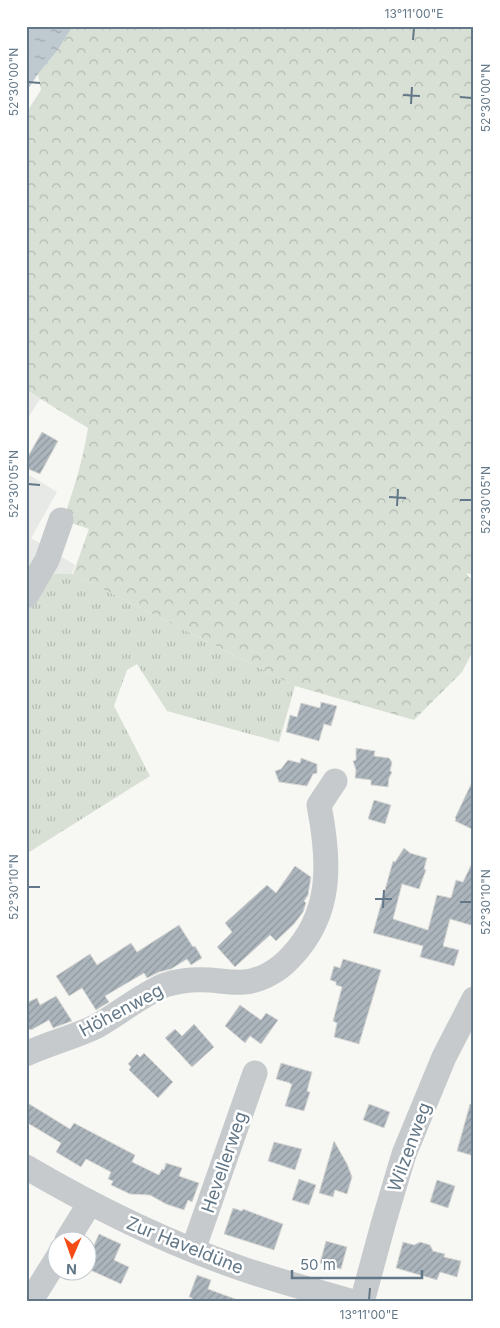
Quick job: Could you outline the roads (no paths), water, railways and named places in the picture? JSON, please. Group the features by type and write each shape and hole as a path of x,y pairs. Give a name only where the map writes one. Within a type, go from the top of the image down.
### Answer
{"street":[{"path":"26,596 47,560 61,520"},
{"name":"Höhenweg","path":"26,1054 96,1026 144,996 166,985 186,980 245,982 261,978 284,965 311,932 321,905 326,877 327,852 319,805 335,781"},
{"name":"Wilzenweg","path":"362,1302 404,1154 444,1057 474,999"},
{"name":"Hevellerweg","path":"193,1250 255,1074"},
{"name":"Zur Haveldüne","path":"26,1167 90,1203 142,1228 240,1268 287,1292 353,1302"},
{"path":"73,1230 90,1203"},
{"path":"30,1302 48,1273"}],"water":[{"path":"26,26 73,26 26,92"}]}
